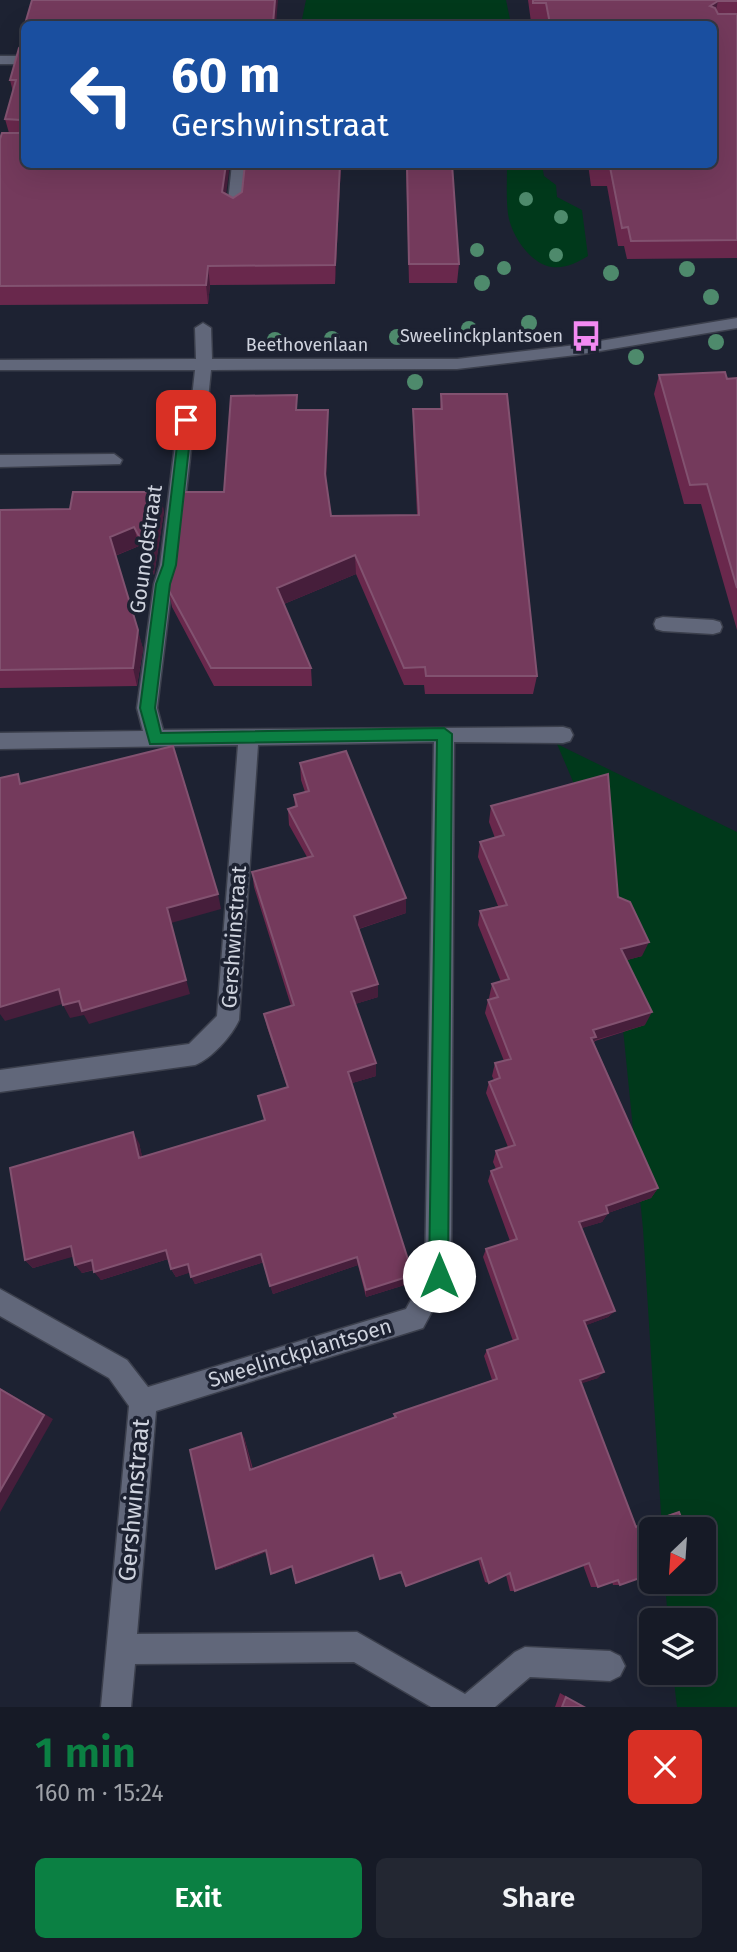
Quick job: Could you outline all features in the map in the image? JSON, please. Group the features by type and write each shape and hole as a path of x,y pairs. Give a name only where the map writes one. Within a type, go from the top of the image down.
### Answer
{"street":[{"path":"0,60 21,60"},
{"path":"234,211 239,168"},
{"name":"Beethovenlaan","path":"0,365 457,364 583,349 737,323"},
{"name":"Gounodstraat","path":"155,740 148,708 163,584 169,565 186,420 199,409 204,364 203,328"},
{"path":"0,461 114,460"},
{"path":"663,624 713,627"},
{"name":"Sweelinckplantsoen","path":"143,1402 414,1319 439,1276 444,734"},
{"path":"0,741 563,734"},
{"name":"Gershwinstraat","path":"0,1081 195,1054 228,1020 248,737"},
{"name":"Gershwinstraat","path":"0,1302 118,1368 143,1402 116,1707"},
{"path":"121,1649 357,1647 458,1707"},
{"path":"472,1707 525,1662 610,1666"}],"green space":[{"path":"306,0 506,0 510,21 302,21"},
{"path":"507,168 543,168 544,176 556,185 557,197 582,210 588,256 562,267 544,265 536,260 523,247 513,231 507,202"},
{"path":"557,744 737,832 737,1707 677,1707 674,1685 716,1685 716,1608 667,1608 666,1594 716,1594 716,1517 661,1517 643,1229 606,859"}],"building":[{"path":"32,0 275,0 273,21 26,21"},
{"path":"533,0 737,0 718,1 710,6 715,8 718,14 737,14 737,240 631,241 628,227 622,228 610,168 717,168 717,21 549,21 546,3 533,3"},
{"path":"21,46 21,120 5,119 16,80 10,80"},
{"path":"21,131 21,168 225,168 222,192 233,198 242,192 245,168 340,168 335,265 208,266 206,285 0,286 0,139 2,133"},
{"path":"407,168 452,168 459,264 409,264"},
{"path":"725,372 727,379 737,378 737,588 707,484 690,485 659,375"},
{"path":"441,394 507,394 537,676 426,676 425,667 404,668 355,555 277,588 311,668 211,668 168,589 177,546 183,492 224,492 231,396 297,395 296,410 328,410 325,474 331,516 419,515 413,409 442,409"},
{"path":"73,492 160,492 150,556 134,527 110,537 138,630 133,668 0,670 0,510 70,509"},
{"path":"173,746 218,894 167,908 186,980 82,1011 79,1001 63,1005 59,989 0,1007 0,778 18,774 20,784"},
{"path":"346,751 406,898 354,916 378,984 351,992 376,1063 348,1072 413,1275 366,1290 357,1257 270,1286 261,1254 191,1277 188,1264 171,1269 166,1250 94,1272 92,1260 75,1265 71,1246 25,1260 10,1168 133,1132 139,1158 265,1120 258,1096 288,1087 264,1014 294,1005 252,872 313,856 288,809 297,806 294,795 309,791 300,763"},
{"path":"608,774 618,897 630,902 649,942 621,949 652,1012 593,1030 596,1037 591,1038 658,1188 606,1206 608,1213 579,1222 615,1311 584,1321 604,1372 580,1380 636,1527 639,1526 639,1578 620,1585 618,1580 598,1587 589,1563 515,1591 510,1573 489,1583 481,1558 406,1586 401,1572 380,1579 373,1555 296,1583 292,1566 271,1574 266,1550 216,1569 190,1450 241,1433 250,1470 396,1417 394,1414 497,1379 487,1350 518,1339 486,1249 517,1239 491,1171 502,1167 496,1151 515,1145 489,1082 500,1078 495,1063 511,1059 488,1000 498,997 492,984 509,979 480,911 507,905 480,842 504,835 491,806"},
{"path":"0,1389 44,1415 0,1491"},
{"path":"679,1512 681,1517 665,1517"},
{"path":"566,1697 584,1707 562,1707"}],"place":[{"name":"Sweelinckplantsoen","path":"586,336"}],"route":[{"path":"186,420 169,565 163,584 148,708 155,740 444,734 439,1276"}]}
